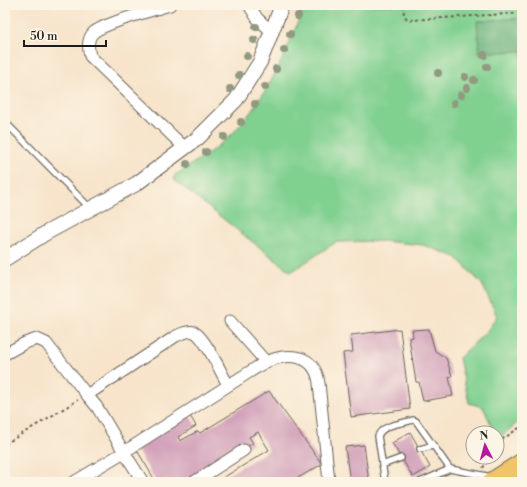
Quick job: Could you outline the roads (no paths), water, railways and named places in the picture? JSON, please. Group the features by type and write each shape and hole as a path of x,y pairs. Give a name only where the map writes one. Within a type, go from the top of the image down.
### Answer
{"highway":[{"path":"501,481 522,463"},
{"path":"501,481 522,476"}],"street":[{"path":"170,5 100,29 93,33 89,40 88,48 90,56 185,148"},
{"path":"249,5 257,18 271,31"},
{"path":"5,259 46,233 136,184 198,138 236,100 260,62 282,5"},
{"path":"230,321 266,362"},
{"path":"87,395 176,336 191,331 198,334 205,343 228,385"},
{"path":"5,354 25,343 37,339 46,343 97,407 143,482"},
{"path":"74,482 266,362 280,357 291,357 302,358 311,364 317,372 329,482"},
{"path":"194,482 244,450"}],"lane":[{"path":"5,122 90,208"},
{"path":"385,482 378,436 384,428 414,420 450,469"},
{"path":"420,449 432,446"},
{"path":"382,465 401,458"},
{"path":"420,482 450,469 480,474 501,481"}]}
